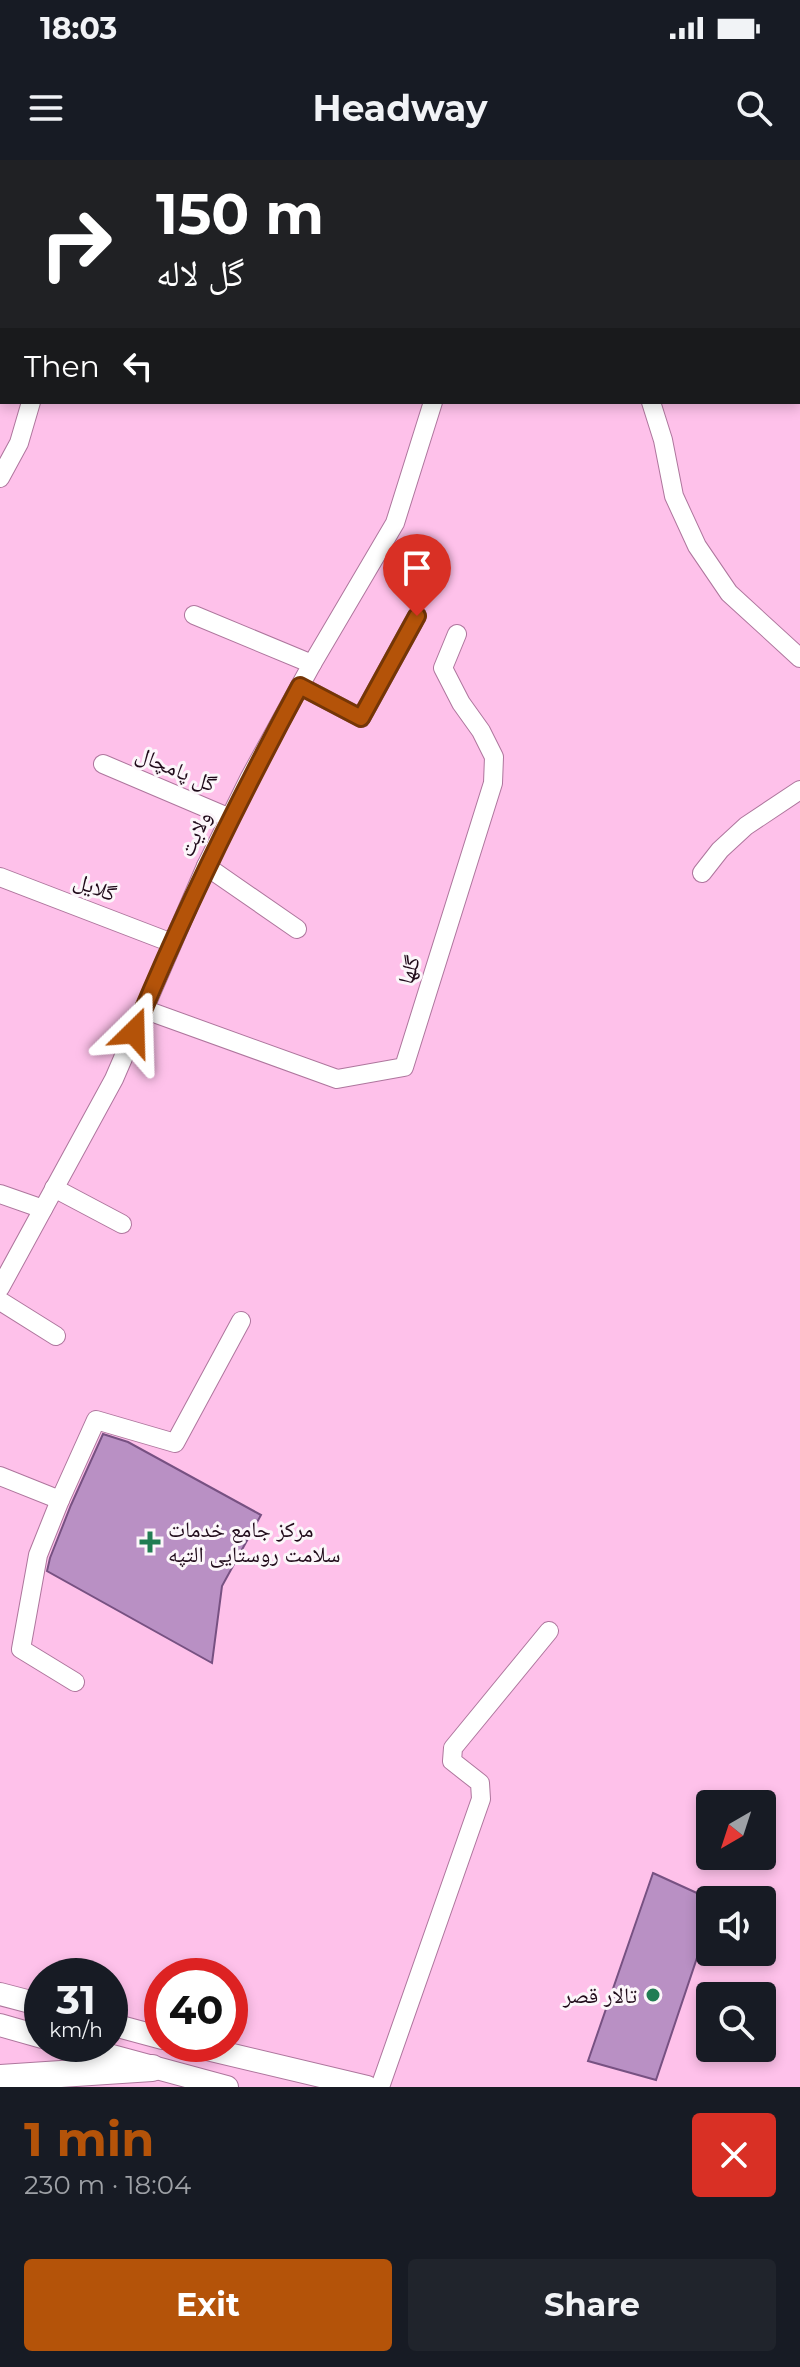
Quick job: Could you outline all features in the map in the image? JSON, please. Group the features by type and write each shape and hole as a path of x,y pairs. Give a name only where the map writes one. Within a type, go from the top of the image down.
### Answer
{"highway":[{"path":"0,2078 152,2068"}],"main road":[{"path":"0,1994 24,2000"},
{"path":"0,2025 24,2032"},
{"path":"248,2059 367,2087"},
{"path":"128,2061 227,2087"}],"street":[{"path":"0,478 19,443 30,404"},
{"name":"ولایت","path":"0,1288 114,1079 206,866 230,818 312,664 395,523 432,404"},
{"path":"652,404 663,440 674,496 697,546 729,593 800,658"},
{"path":"194,615 312,664"},
{"path":"300,686 361,718 417,616"},
{"name":"گلها","path":"143,1009 337,1079 404,1067 493,783 494,757 443,668 457,634"},
{"name":"گل پامچال","path":"103,764 230,818"},
{"path":"702,873 720,850 746,826 800,790"},
{"path":"206,866 297,929"},
{"name":"گلایل","path":"0,877 172,943"},
{"path":"54,1188 122,1224"},
{"path":"0,1194 43,1209"},
{"path":"0,1301 56,1336"},
{"path":"75,1682 21,1649 38,1555 96,1420 175,1443 241,1321"},
{"path":"0,1476 60,1500"},
{"path":"380,2087 481,1799 480,1783 452,1761 453,1748 549,1631"}],"building":[{"name":"مرکز جامع خدمات سلامت روستایی التپه","path":"103,1434 128,1442 261,1515 222,1586 212,1663 47,1571 71,1505"},
{"path":"653,1873 696,1893 696,1961 656,2080 588,2061"}],"place":[{"name":"مرکز جامع خدمات سلامت روستایی التپه","path":"150,1542"},
{"name":"تالار قصر","path":"653,1995"}],"route":[{"path":"134,1032 206,866 300,686 361,718 417,616"}]}
